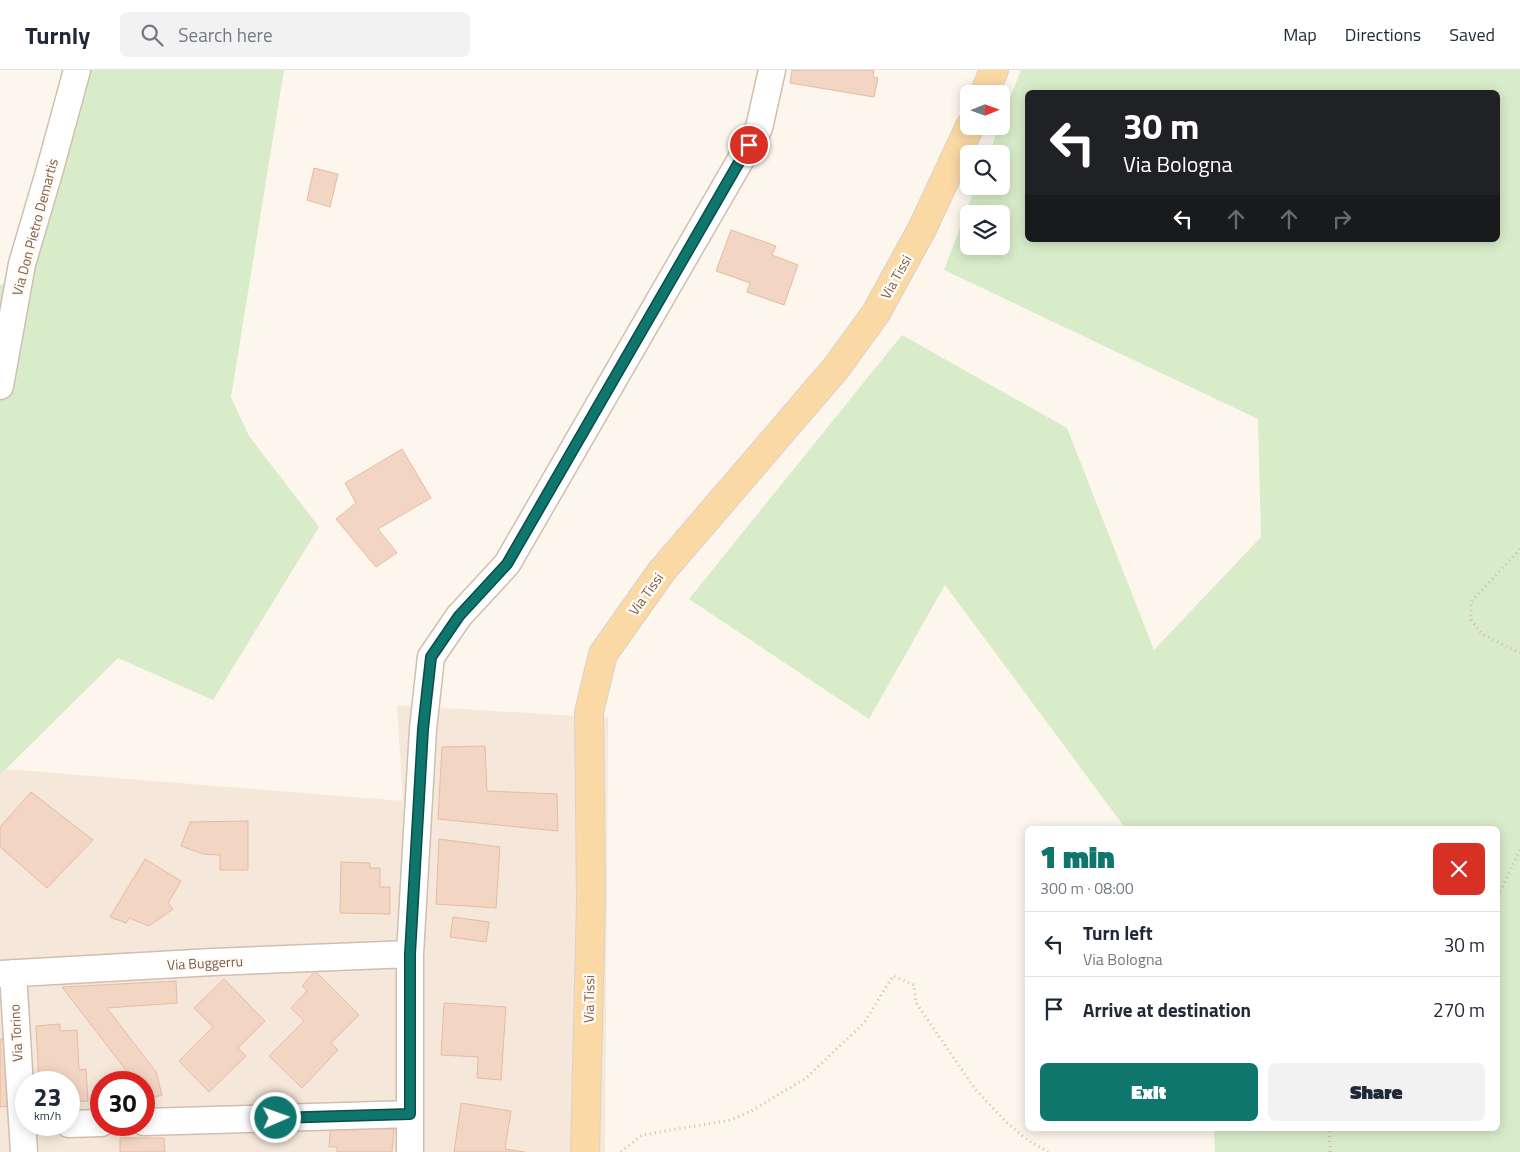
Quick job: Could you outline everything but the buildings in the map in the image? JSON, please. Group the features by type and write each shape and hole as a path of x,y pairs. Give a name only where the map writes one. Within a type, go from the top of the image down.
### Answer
{"main road":[{"path":"988,85 994,70"},
{"name":"Via Tissi","path":"585,1152 591,899 589,712 603,654 661,572 836,368 876,313 922,229 966,135"}],"street":[{"name":"Via Don Pietro Demartis","path":"0,386 22,264 77,70"},
{"path":"410,1152 410,954 423,729 431,657 459,616 507,564 759,128 772,70"},
{"name":"Via Buggerru","path":"6,973 410,954"},
{"name":"Via Torino","path":"6,973 15,1071"},
{"path":"155,1122 410,1114"},
{"name":"Via Torino","path":"22,1136 24,1152"}],"path":[{"path":"1520,549 1471,602 1471,620 1482,634 1520,653"},
{"path":"1500,892 1520,850"},
{"path":"621,1152 642,1134 730,1120 753,1110 806,1078 864,1023 893,976 914,985 916,1003 975,1089 1008,1124 1048,1152"},
{"path":"1330,1131 1330,1152"}],"shaded area":[{"path":"397,705 608,718 605,1152 0,1152 0,775 6,769 403,801"}],"green space":[{"path":"82,70 284,70 231,397 249,436 319,527 213,700 118,658 0,775 0,285 23,280"},
{"path":"1021,70 1520,70 1520,1152 1215,1152 1214,1131 1500,1131 1500,826 1124,826 945,585 869,719 689,599 902,335 1067,428 1154,650 1261,537 1258,419 944,270 960,228 960,255 1010,255 1010,205 969,205 973,195 1010,195 1010,145 992,145 996,135 1010,135 1010,98"}],"route":[{"path":"276,1118 410,1114 410,954 423,729 431,657 459,616 507,564 749,145"}]}
